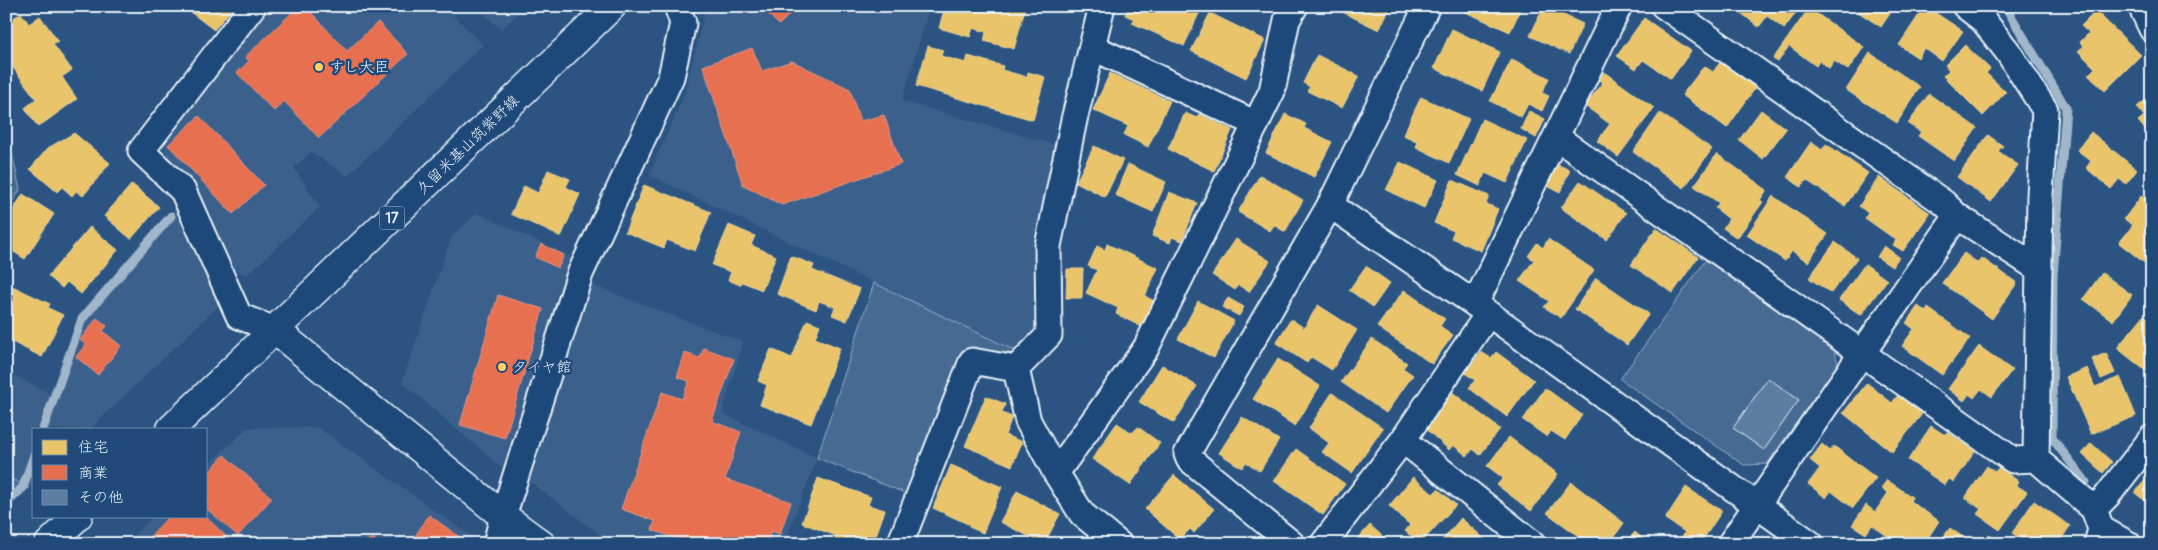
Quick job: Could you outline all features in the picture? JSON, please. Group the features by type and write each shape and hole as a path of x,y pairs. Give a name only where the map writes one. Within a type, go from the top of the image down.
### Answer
{"main road":[{"name":"久留米基山筑紫野線","path":"172,428 612,6"},
{"path":"275,330 503,516 541,544"},
{"path":"49,544 76,518"}],"street":[{"path":"253,6 141,151 183,191 239,316 275,330"},
{"path":"496,544 503,516 580,274 670,77 683,22 676,6"},
{"path":"1016,369 1049,335 1048,246 1074,120 1102,6"},
{"path":"1056,473 1146,348 1272,91 1287,20 1295,6"},
{"path":"1291,543 1189,459 1187,454 1330,205 1427,6"},
{"path":"1323,544 1402,440 1481,309 1556,137 1619,6"},
{"path":"1664,6 1944,203 1957,216 2039,269"},
{"path":"1965,6 1983,20 2008,52 2045,110 2040,195 2036,460 2097,527 2128,544"},
{"path":"2141,6 2152,29"},
{"path":"1092,47 1256,124"},
{"path":"1556,137 2013,460 2036,460"},
{"path":"1330,205 1481,309 1811,544"},
{"path":"1730,544 1957,216"},
{"path":"900,544 972,362 1016,369"},
{"path":"1016,369 1028,421 1056,473 1082,514 1119,544"},
{"path":"2097,527 2107,496 2152,438"},
{"path":"1402,440 1533,544"}],"shaded area":[{"path":"271,6 444,6 483,45 347,176 311,152 294,168 320,207 247,275 232,269 167,163 164,140"},
{"path":"476,6 526,6 501,30"},
{"path":"706,6 930,6 902,101 1056,145 1043,229 1040,326 1022,354 649,175 685,93"},
{"path":"6,125 20,190 6,212"},
{"path":"179,205 220,304 91,428 32,428 32,485 29,488 6,476 6,371 49,393 84,313"},
{"path":"477,213 574,258 504,470 402,382 451,238"},
{"path":"1708,257 1833,347 1838,364 1767,464 1744,465 1620,379"},
{"path":"874,283 1022,354 966,351 910,495 817,458"},
{"path":"589,284 743,342 722,413 817,458 784,544 612,544 529,481"},
{"path":"317,427 478,541 477,544 125,544 152,518 208,518 208,465 247,428"},
{"path":"6,476 29,488 6,509"}],"building: 住宅":[{"path":"187,6 234,6 214,30 185,8"},
{"path":"945,6 1017,6 1025,9 1014,49 984,41 986,32 973,28 970,37 939,28"},
{"path":"1129,6 1194,6 1201,9 1184,46 1132,23 1134,19 1125,15"},
{"path":"1330,6 1391,6 1379,30"},
{"path":"1463,6 1522,6 1510,32 1461,10"},
{"path":"1544,6 1583,24 1569,54 1530,36"},
{"path":"1732,6 1800,7 1784,29 1767,16 1759,27"},
{"path":"1849,6 1895,6 1881,27"},
{"path":"1925,6 1963,31 1942,61 1924,48 1918,58 1899,45"},
{"path":"1809,8 1864,47 1848,70 1834,61 1829,68 1819,61 1816,66 1789,46 1778,62 1773,59"},
{"path":"2096,11 2141,55 2105,91 2088,75 2095,68 2078,51 2084,46 2080,42 2089,33 2081,26"},
{"path":"21,13 29,24 40,16 58,41 53,44 72,70 62,77 77,99 38,127 25,108 36,99 6,58 6,23"},
{"path":"1210,13 1265,40 1246,78 1191,51"},
{"path":"1644,18 1691,51 1671,79 1643,60 1636,69 1617,56"},
{"path":"1452,29 1500,52 1482,91 1434,68"},
{"path":"1965,45 1990,69 1986,73 2006,92 1983,116 1943,76 1949,70 1945,65"},
{"path":"928,46 943,50 941,56 966,63 968,56 1003,66 1002,70 1027,77 1028,72 1045,77 1033,120 916,86"},
{"path":"1870,53 1920,87 1897,123 1846,90"},
{"path":"1317,55 1359,76 1342,108 1307,91 1310,87 1303,83"},
{"path":"1512,59 1549,78 1542,93 1549,96 1542,111 1528,104 1521,117 1490,101"},
{"path":"1721,61 1756,87 1727,128 1682,95 1704,66 1713,72"},
{"path":"1604,72 1654,108 1618,157 1597,141 1610,124 1585,106 1603,82 1599,80"},
{"path":"1110,73 1170,101 1148,147 1124,135 1128,126 1093,110"},
{"path":"1929,94 1977,128 1954,161 1918,136 1921,132 1908,124"},
{"path":"2152,95 2152,138 2138,121 2144,116 2137,107"},
{"path":"1421,97 1469,119 1449,163 1416,147 1418,142 1403,135"},
{"path":"1761,110 1786,129 1763,159 1739,140"},
{"path":"1529,111 1545,119 1536,138 1521,129"},
{"path":"1185,113 1197,118 1199,114 1232,130 1214,171 1168,149"},
{"path":"1660,113 1712,149 1684,188 1633,152"},
{"path":"1285,114 1306,124 1304,128 1332,142 1314,177 1266,153"},
{"path":"1482,119 1527,140 1507,183 1485,173 1480,186 1457,175"},
{"path":"2091,132 2137,170 2126,184 2119,179 2111,189 2086,168 2091,161 2077,150"},
{"path":"74,133 110,163 83,196 76,191 72,196 62,187 57,192 30,169 48,148"},
{"path":"1988,135 2003,146 1998,151 2018,165 1991,202 1957,177"},
{"path":"1811,142 1822,150 1826,144 1868,173 1845,206 1806,180 1801,187 1787,177"},
{"path":"1094,146 1123,160 1105,197 1076,182"},
{"path":"1717,154 1767,190 1760,200 1763,202 1737,238 1723,228 1729,219 1715,208 1719,203 1694,186"},
{"path":"1400,162 1438,180 1424,208 1386,190"},
{"path":"1128,164 1166,182 1153,212 1115,195"},
{"path":"1556,164 1570,170 1560,192 1547,186"},
{"path":"548,170 570,179 566,187 580,194 561,237 511,214 524,186 538,193"},
{"path":"1260,175 1303,200 1285,232 1274,225 1270,231 1238,212"},
{"path":"1879,177 1930,213 1903,251 1893,245 1896,240 1865,218 1868,213 1859,206"},
{"path":"1452,180 1489,196 1486,204 1498,209 1481,251 1451,238 1454,231 1434,223"},
{"path":"1580,181 1626,213 1607,240 1561,208"},
{"path":"132,184 159,207 131,239 104,216"},
{"path":"644,185 711,212 695,251 667,240 664,248 625,232"},
{"path":"1169,192 1197,203 1182,241 1172,237 1170,243 1152,236"},
{"path":"23,194 54,214 25,259 6,247 6,233 9,229 6,228 6,221"},
{"path":"2142,195 2152,202 2152,259 2147,265 2119,243 2133,225 2124,219"},
{"path":"1773,196 1828,234 1808,262 1792,251 1785,261 1747,235"},
{"path":"729,225 755,236 751,245 776,256 762,290 742,282 740,285 728,280 731,272 712,265"},
{"path":"90,227 118,250 81,294 67,282 62,288 48,276"},
{"path":"1656,228 1698,257 1673,293 1631,265"},
{"path":"1236,239 1270,261 1249,292 1238,285 1235,290 1212,275"},
{"path":"1548,239 1594,270 1561,318 1544,307 1549,301 1519,281 1534,260 1528,256 1537,243 1543,248"},
{"path":"1835,242 1857,258 1831,293 1809,278"},
{"path":"1107,244 1158,268 1145,296 1154,301 1142,327 1116,314 1118,308 1086,293 1097,270 1088,266 1097,246 1105,250"},
{"path":"1884,246 1899,257 1892,267 1877,257"},
{"path":"1964,253 1978,263 1982,258 2017,283 1992,319 1942,283"},
{"path":"791,256 814,265 812,270 860,289 847,321 832,315 835,307 819,301 816,310 777,294"},
{"path":"1865,264 1887,280 1861,315 1839,300"},
{"path":"1366,266 1390,283 1373,307 1349,290"},
{"path":"1067,269 1083,269 1082,298 1066,298"},
{"path":"2102,273 2132,295 2113,321 2083,299"},
{"path":"1596,278 1649,314 1627,345 1575,309"},
{"path":"6,283 50,304 48,308 63,315 42,357 6,339"},
{"path":"1404,290 1445,319 1440,326 1453,335 1432,364 1377,327"},
{"path":"1228,298 1244,307 1239,316 1222,307"},
{"path":"1198,301 1234,321 1214,358 1178,339"},
{"path":"1318,305 1357,330 1332,370 1311,357 1307,363 1276,343 1291,319 1304,328"},
{"path":"1918,306 1926,312 1928,308 1970,338 1942,375 1902,346 1914,329 1906,323"},
{"path":"2144,315 2152,321 2152,376 2117,348"},
{"path":"807,320 820,325 815,338 840,348 811,424 760,405 767,385 758,381 771,349 792,358"},
{"path":"1372,339 1407,363 1403,368 1413,375 1386,413 1341,382"},
{"path":"1979,346 2012,370 1992,397 1981,389 1974,398 1969,394 1964,401 1948,389"},
{"path":"1481,352 1491,358 1496,352 1534,380 1507,417 1469,388 1475,380 1465,373"},
{"path":"2106,353 2115,373 2101,379 2092,359"},
{"path":"1278,359 1320,386 1295,426 1253,399"},
{"path":"1162,365 1197,386 1174,423 1139,402"},
{"path":"2087,368 2095,387 2120,377 2136,416 2091,434 2066,377"},
{"path":"1867,383 1892,403 1898,395 1922,414 1892,452 1843,413"},
{"path":"1545,388 1582,415 1565,440 1551,431 1547,437 1523,420"},
{"path":"1451,391 1500,429 1480,455 1473,449 1467,456 1453,445 1449,450 1425,428"},
{"path":"1332,393 1383,428 1352,473 1322,452 1329,443 1309,428"},
{"path":"986,396 1005,404 1002,413 1012,417 1005,435 1022,442 1012,466 965,446"},
{"path":"1242,417 1279,440 1260,471 1246,462 1242,468 1219,453"},
{"path":"1117,423 1132,433 1138,427 1160,443 1130,485 1092,459"},
{"path":"1931,426 1945,435 1947,432 1975,451 1954,482 1949,479 1945,485 1908,460"},
{"path":"1509,437 1558,474 1531,511 1497,485 1503,478 1487,466"},
{"path":"2091,443 2112,462 2103,473 2082,454"},
{"path":"1822,444 1830,451 1834,446 1876,478 1853,508 1831,491 1826,498 1808,484 1820,468 1810,460"},
{"path":"1296,449 1345,484 1323,515 1274,481"},
{"path":"951,465 1002,487 983,533 933,508"},
{"path":"1987,466 1995,472 1999,467 2018,481 2016,485 2027,492 2000,530 1977,514 1981,509 1965,498"},
{"path":"2152,470 2152,506 2135,493"},
{"path":"1174,475 1214,509 1194,533 1190,529 1180,540 1145,509"},
{"path":"1413,477 1433,494 1438,489 1456,505 1420,544 1405,531 1410,525 1389,506"},
{"path":"818,478 871,497 868,505 885,510 873,544 833,544 836,536 802,523"},
{"path":"1887,480 1912,497 1910,501 1939,521 1924,544 1898,544 1872,525 1866,534 1852,525 1866,505 1875,512 1888,493 1881,488"},
{"path":"1571,482 1624,523 1609,544 1576,544 1581,538 1547,513"},
{"path":"1686,487 1722,511 1700,544 1690,544 1681,538 1685,532 1665,519"},
{"path":"1017,491 1060,514 1044,544 1000,522"},
{"path":"2034,501 2070,526 2058,544 2041,544 2038,541 2036,544 2028,544 2012,533"},
{"path":"1461,518 1490,544 1439,544"},
{"path":"1370,525 1391,544 1353,544"},
{"path":"1950,528 1973,544 1938,544"},
{"path":"1635,532 1649,544 1625,544"},
{"path":"1989,535 1998,541 1996,544 1986,540"},
{"path":"999,537 1012,544 995,544"},
{"path":"1757,537 1766,544 1752,544"}],"building: 商業":[{"name":"すし大臣","path":"299,6 305,6 347,51 378,22 408,54 319,138 284,101 274,111 237,73 249,61 245,57"},
{"path":"760,6 798,6 779,25"},
{"path":"752,48 762,71 792,61 850,89 860,121 884,115 901,164 782,205 743,185 703,66"},
{"path":"199,116 264,185 233,214 168,145"},
{"path":"541,244 564,255 558,268 535,257"},
{"name":"タイヤ館","path":"498,295 543,309 505,438 460,425"},
{"path":"97,318 107,326 103,331 121,346 98,375 76,357 86,344 80,340"},
{"path":"704,348 734,359 712,421 741,432 725,479 791,502 780,534 771,531 767,544 679,544 680,540 652,530 655,521 621,509 662,392 682,399 689,381 677,377 685,353 700,358"},
{"path":"224,455 272,498 238,536 208,510 208,474"},
{"path":"429,515 468,543 468,544 410,544"},
{"path":"167,518 207,518 234,544 143,544"},
{"path":"374,538 376,544 359,544"}],"building: その他":[{"path":"1768,378 1799,400 1764,450 1733,428"}],"waterway":[{"path":"2005,6 2066,108 2053,276 2052,438 2086,482"},
{"path":"43,428 82,319 171,216"},
{"path":"6,504 23,487 32,461"}],"place":[{"name":"すし大臣","path":"319,67"},
{"name":"タイヤ館","path":"502,367"}]}
